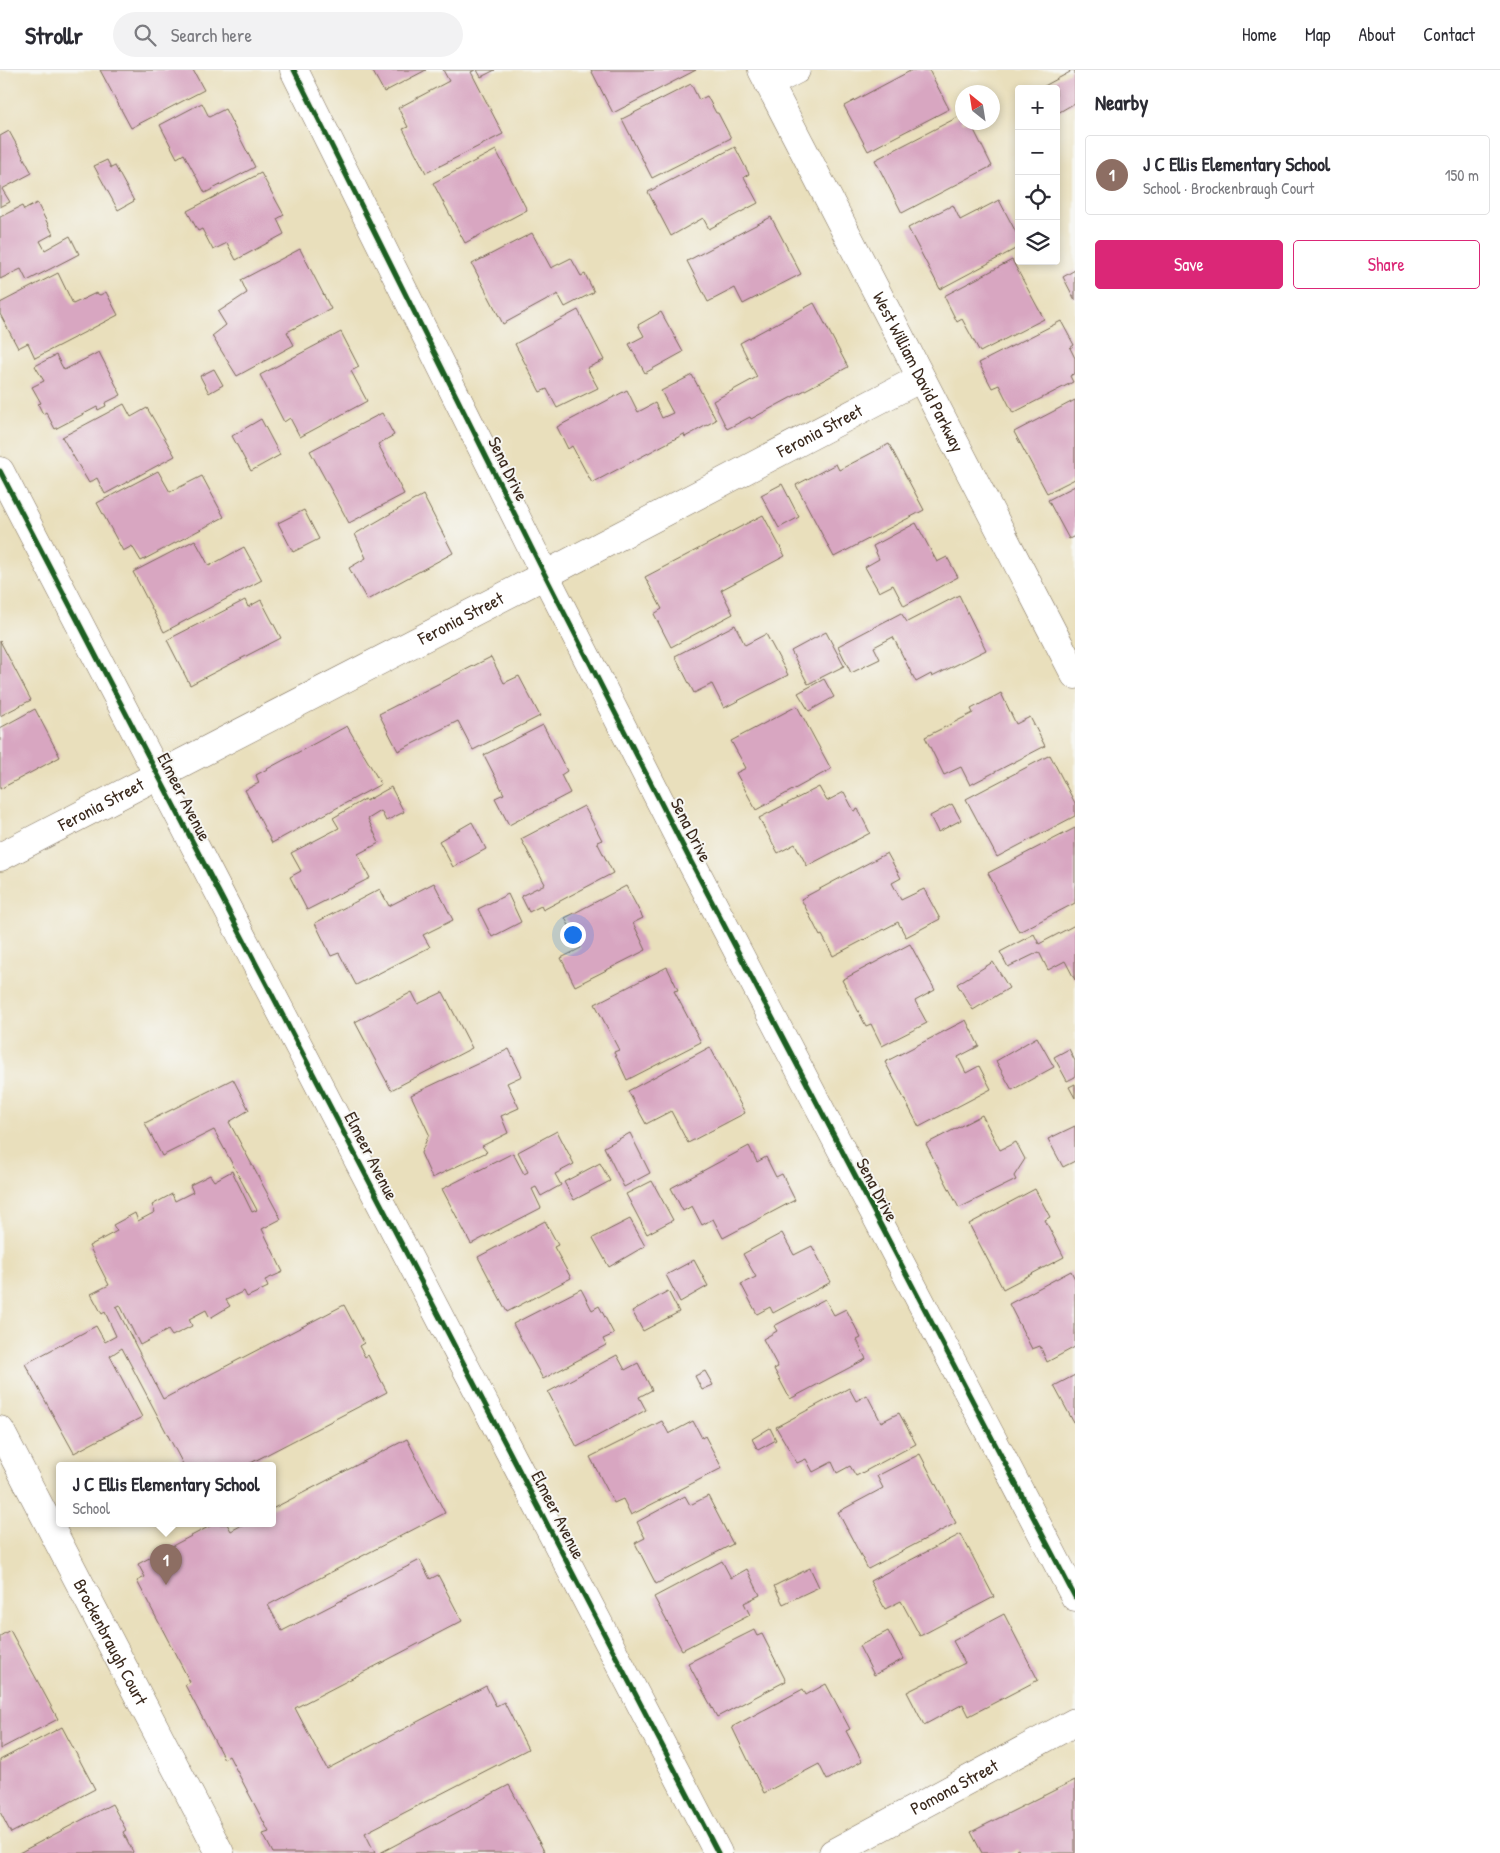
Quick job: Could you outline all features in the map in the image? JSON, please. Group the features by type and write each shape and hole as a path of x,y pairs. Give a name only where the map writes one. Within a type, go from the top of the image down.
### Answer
{"street":[{"name":"Sena Drive","path":"294,70 545,575 830,1129 1075,1597"},
{"path":"765,77 796,70"},
{"name":"West William David Parkway","path":"765,77 1075,675"},
{"name":"Feronia Street","path":"0,856 545,575 921,378"},
{"name":"Elmeer Avenue","path":"0,471 718,1853"},
{"name":"Brockenbraugh Court","path":"0,1430 220,1853"},
{"name":"Pomona Street","path":"833,1853 1075,1722"}],"building":[{"path":"100,70 193,70 204,90 131,128"},
{"path":"372,70 426,70 384,92"},
{"path":"443,70 475,70 471,72 503,134 426,173 403,129 408,127 398,108 449,81"},
{"path":"477,70 495,70 481,77"},
{"path":"591,70 696,70 613,113"},
{"path":"912,70 929,70 949,109 868,151 844,106"},
{"path":"1069,70 1075,70 1075,103 1060,112 1060,85 1046,85 1070,72"},
{"path":"691,84 699,100 707,96 731,138 652,178 622,119"},
{"path":"202,103 209,117 225,109 255,167 205,193 184,154 177,158 160,125"},
{"path":"955,119 955,130 974,130 992,166 902,213 875,160"},
{"path":"9,131 32,173 2,189 10,202 0,207 0,136"},
{"path":"735,147 749,174 744,177 758,203 709,229 703,218 671,236 648,192"},
{"path":"496,150 527,210 465,243 433,183"},
{"path":"107,160 111,168 115,166 134,201 118,210 94,166"},
{"path":"261,173 284,215 277,219 284,234 236,260 227,243 213,250 202,229 198,231 187,211"},
{"path":"999,200 1015,230 1015,249 940,289 908,228 953,205 960,220"},
{"path":"37,203 53,234 40,241 45,250 70,236 79,254 27,281 21,269 0,279 0,217 22,206 24,210"},
{"path":"771,217 801,274 743,304 735,288 708,302 687,261"},
{"path":"532,233 551,268 571,258 581,276 585,274 594,292 565,307 558,294 503,324 472,264"},
{"path":"300,249 331,309 287,332 294,345 237,376 212,336 226,325 218,312 247,293 241,280"},
{"path":"1012,260 1044,319 980,352 962,319 957,322 944,296"},
{"path":"1075,270 1075,300 1063,277"},
{"path":"58,273 73,304 96,293 100,295 106,292 118,315 35,358 28,343 18,348 0,314 0,303"},
{"path":"814,303 848,367 751,419 750,417 727,429 713,401 757,377 740,343"},
{"path":"578,310 604,360 587,368 598,388 557,408 547,389 540,392 515,344"},
{"path":"661,312 683,352 645,373 629,344 644,336 638,325"},
{"path":"1061,321 1074,345 1070,348 1075,358 1075,373 1070,376 1073,382 1013,413 999,385 992,388 979,363"},
{"path":"341,332 359,367 351,371 367,401 300,437 290,418 284,422 260,375"},
{"path":"99,352 121,395 105,403 106,406 98,410 97,407 55,429 46,412 43,414 38,404 41,403 32,387 44,381 35,366 56,355 64,370"},
{"path":"214,369 223,385 209,393 200,376"},
{"path":"692,375 716,420 685,437 684,434 592,483 572,446 568,449 557,427 627,390 638,412 655,403 662,418 673,413 661,391"},
{"path":"1075,400 1075,479 1047,493 1014,432"},
{"path":"124,404 131,417 147,408 175,456 105,494 97,478 89,483 62,437"},
{"path":"382,413 394,435 378,444 404,494 349,523 310,451"},
{"path":"261,419 280,455 251,471 232,436"},
{"path":"889,444 924,510 834,557 796,485 836,464 839,470"},
{"path":"158,471 170,492 202,476 224,517 141,561 132,546 123,551 97,503"},
{"path":"782,484 799,517 779,528 761,495"},
{"path":"1075,486 1075,536 1069,539 1048,500"},
{"path":"423,495 453,553 367,600 349,568 366,558 355,534"},
{"path":"304,510 319,539 293,552 278,523"},
{"path":"763,515 785,556 721,590 733,614 671,647 654,614 662,609 645,577"},
{"path":"916,523 937,562 947,557 958,577 904,606 893,585 879,592 865,567 879,559 873,546"},
{"path":"195,540 209,566 244,547 262,580 164,632 133,572"},
{"path":"959,595 986,650 932,677 931,674 916,682 893,637 874,647 880,659 851,673 838,646 901,613 907,622"},
{"path":"245,600 248,607 261,600 281,638 190,685 167,640"},
{"path":"735,625 745,645 766,634 788,675 724,708 712,684 694,693 675,656"},
{"path":"826,632 844,666 808,684 791,651"},
{"path":"0,641 31,700 0,716"},
{"path":"491,657 504,683 519,676 540,716 473,750 458,721 398,751 379,714"},
{"path":"824,679 834,697 809,711 798,693"},
{"path":"1001,693 1016,724 1030,717 1045,746 970,785 961,767 944,775 925,737 973,713 971,709"},
{"path":"797,706 831,769 756,810 736,773 746,768 731,741"},
{"path":"35,709 60,757 0,789 0,728"},
{"path":"543,725 567,771 561,775 570,793 509,825 495,798 504,794 484,755"},
{"path":"347,726 381,784 272,843 245,790 259,783 256,775"},
{"path":"1050,755 1075,803 1075,816 997,857 966,799"},
{"path":"391,787 404,812 386,821 381,811 368,819 379,843 358,854 370,878 307,910 290,877 301,871 291,853 339,828 333,818 365,799 366,801"},
{"path":"819,787 827,801 844,792 854,811 858,809 870,833 807,866 795,844 778,853 759,818"},
{"path":"952,804 961,820 938,832 930,816"},
{"path":"584,806 602,840 597,842 613,873 543,910 541,906 529,912 521,896 545,884 521,839"},
{"path":"472,822 486,849 453,867 439,841"},
{"path":"1075,828 1075,903 1019,932 988,873"},
{"path":"887,853 901,878 892,883 901,900 924,889 940,919 906,937 898,922 833,956 822,935 820,936 801,899"},
{"path":"434,883 453,920 423,935 430,947 356,985 339,953 331,956 315,923 380,889 389,906"},
{"path":"626,886 643,918 633,923 646,950 575,986 561,958 581,948 565,918"},
{"path":"508,894 521,922 492,937 478,909"},
{"path":"1075,925 1075,980 1065,961 1048,970 1039,952 1008,967 1000,952 1034,934 1039,944"},
{"path":"910,944 935,990 915,1001 927,1023 882,1046 871,1024 866,1026 842,980"},
{"path":"993,962 1009,988 973,1010 957,984"},
{"path":"667,967 678,990 674,991 701,1042 627,1080 614,1052 619,1050 595,1004"},
{"path":"412,992 418,1004 443,992 472,1048 391,1090 355,1022"},
{"path":"966,1020 979,1046 958,1057 966,1073 979,1066 991,1089 919,1127 885,1062"},
{"path":"1037,1037 1054,1067 1012,1090 996,1061"},
{"path":"710,1047 745,1113 688,1143 671,1111 646,1124 628,1091"},
{"path":"509,1049 522,1076 507,1083 519,1108 501,1116 508,1133 482,1146 487,1152 432,1178 421,1153 429,1134 411,1095"},
{"path":"1069,1049 1075,1061 1075,1077 1067,1081 1054,1057"},
{"path":"233,1079 249,1110 229,1122 281,1219 262,1229 283,1272 265,1280 268,1287 247,1297 244,1291 226,1300 230,1306 210,1318 206,1310 189,1319 192,1326 172,1336 168,1330 140,1345 120,1305 116,1307 163,1399 344,1305 364,1343 359,1346 365,1357 368,1355 387,1392 253,1462 182,1462 122,1348 110,1356 142,1417 74,1453 25,1364 96,1326 105,1342 116,1336 105,1312 102,1314 91,1294 109,1285 89,1246 117,1231 113,1225 135,1213 138,1221 155,1212 152,1205 172,1194 175,1201 193,1192 190,1185 210,1175 214,1181 232,1171 252,1212 257,1210 214,1130 162,1156 145,1123"},
{"path":"1075,1084 1075,1098 1069,1087"},
{"path":"982,1115 1000,1150 1016,1142 1025,1159 1014,1176 1016,1180 959,1208 926,1144"},
{"path":"1075,1126 1075,1161 1063,1167 1048,1139"},
{"path":"557,1131 574,1164 555,1174 561,1185 541,1196 536,1187 532,1189 541,1208 471,1244 442,1189 513,1153 524,1174 528,1172 518,1152"},
{"path":"630,1133 650,1173 624,1187 604,1147"},
{"path":"749,1146 757,1162 766,1157 776,1177 782,1174 795,1200 723,1238 713,1219 702,1225 692,1206 683,1211 671,1188"},
{"path":"600,1163 610,1181 574,1200 564,1182"},
{"path":"652,1181 673,1220 647,1234 626,1194"},
{"path":"1035,1189 1050,1217 1045,1220 1064,1257 1003,1289 969,1224"},
{"path":"630,1219 645,1246 609,1267 593,1238"},
{"path":"545,1221 558,1245 554,1247 571,1278 507,1312 478,1257"},
{"path":"782,1233 794,1255 812,1246 831,1282 773,1313 770,1307 757,1314 741,1284 756,1277 743,1254"},
{"path":"694,1260 708,1286 680,1302 666,1275"},
{"path":"1071,1271 1075,1279 1075,1347 1047,1362 1040,1346 1032,1349 1009,1304"},
{"path":"581,1289 592,1310 599,1306 614,1334 603,1339 606,1345 543,1379 513,1324"},
{"path":"668,1291 679,1312 643,1331 632,1311"},
{"path":"825,1299 834,1315 846,1309 861,1338 857,1340 866,1359 790,1399 774,1369 778,1367 763,1339 777,1331 774,1326"},
{"path":"617,1355 625,1370 638,1363 652,1390 639,1397 646,1410 577,1447 548,1392"},
{"path":"705,1371 713,1385 702,1390 695,1376"},
{"path":"1075,1375 1075,1422 1074,1423 1054,1386"},
{"path":"849,1388 856,1401 867,1395 881,1422 899,1413 916,1444 856,1476 850,1466 837,1473 832,1462 813,1472 806,1459 797,1463 776,1427"},
{"path":"662,1421 669,1434 693,1421 702,1438 705,1436 722,1468 631,1515 623,1499 614,1503 590,1457"},
{"path":"770,1428 776,1440 758,1450 752,1439"},
{"path":"407,1439 445,1513 268,1605 282,1631 420,1560 430,1579 438,1575 462,1621 295,1708 327,1769 486,1686 496,1706 504,1702 528,1749 365,1833 375,1853 273,1853 263,1834 269,1832 229,1756 224,1759 185,1685 190,1682 137,1581 145,1577 138,1564 208,1527 229,1527 231,1531 238,1527 276,1527 276,1507"},
{"path":"920,1454 956,1523 868,1569 838,1512 883,1488 877,1476"},
{"path":"685,1496 690,1505 708,1496 733,1544 656,1584 635,1543 645,1538 637,1522"},
{"path":"961,1534 994,1597 920,1636 901,1601 885,1609 870,1581"},
{"path":"722,1561 731,1578 747,1569 760,1595 744,1603 750,1615 682,1650 654,1597"},
{"path":"810,1568 819,1587 783,1604 774,1586"},
{"path":"1004,1614 1038,1680 969,1716 963,1704 924,1725 907,1692 965,1663 953,1641"},
{"path":"10,1630 58,1719 0,1749 0,1636"},
{"path":"754,1630 757,1636 762,1634 786,1681 717,1717 688,1663"},
{"path":"888,1631 903,1659 874,1675 859,1646"},
{"path":"826,1684 850,1729 846,1731 862,1761 827,1780 819,1764 764,1793 732,1727 803,1689 806,1695"},
{"path":"62,1727 95,1789 11,1833 0,1812 0,1760"},
{"path":"1075,1780 1075,1853 1020,1853 1018,1849 1010,1853 982,1853 971,1832"},
{"path":"509,1785 545,1853 380,1853"},
{"path":"112,1804 126,1830 123,1832 132,1853 19,1853"}],"cycle path":[{"path":"294,70 545,575 688,856 1075,1597"},
{"path":"0,471 718,1853"}],"place":[{"name":"J C Ellis Elementary School","path":"166,1585"}]}
